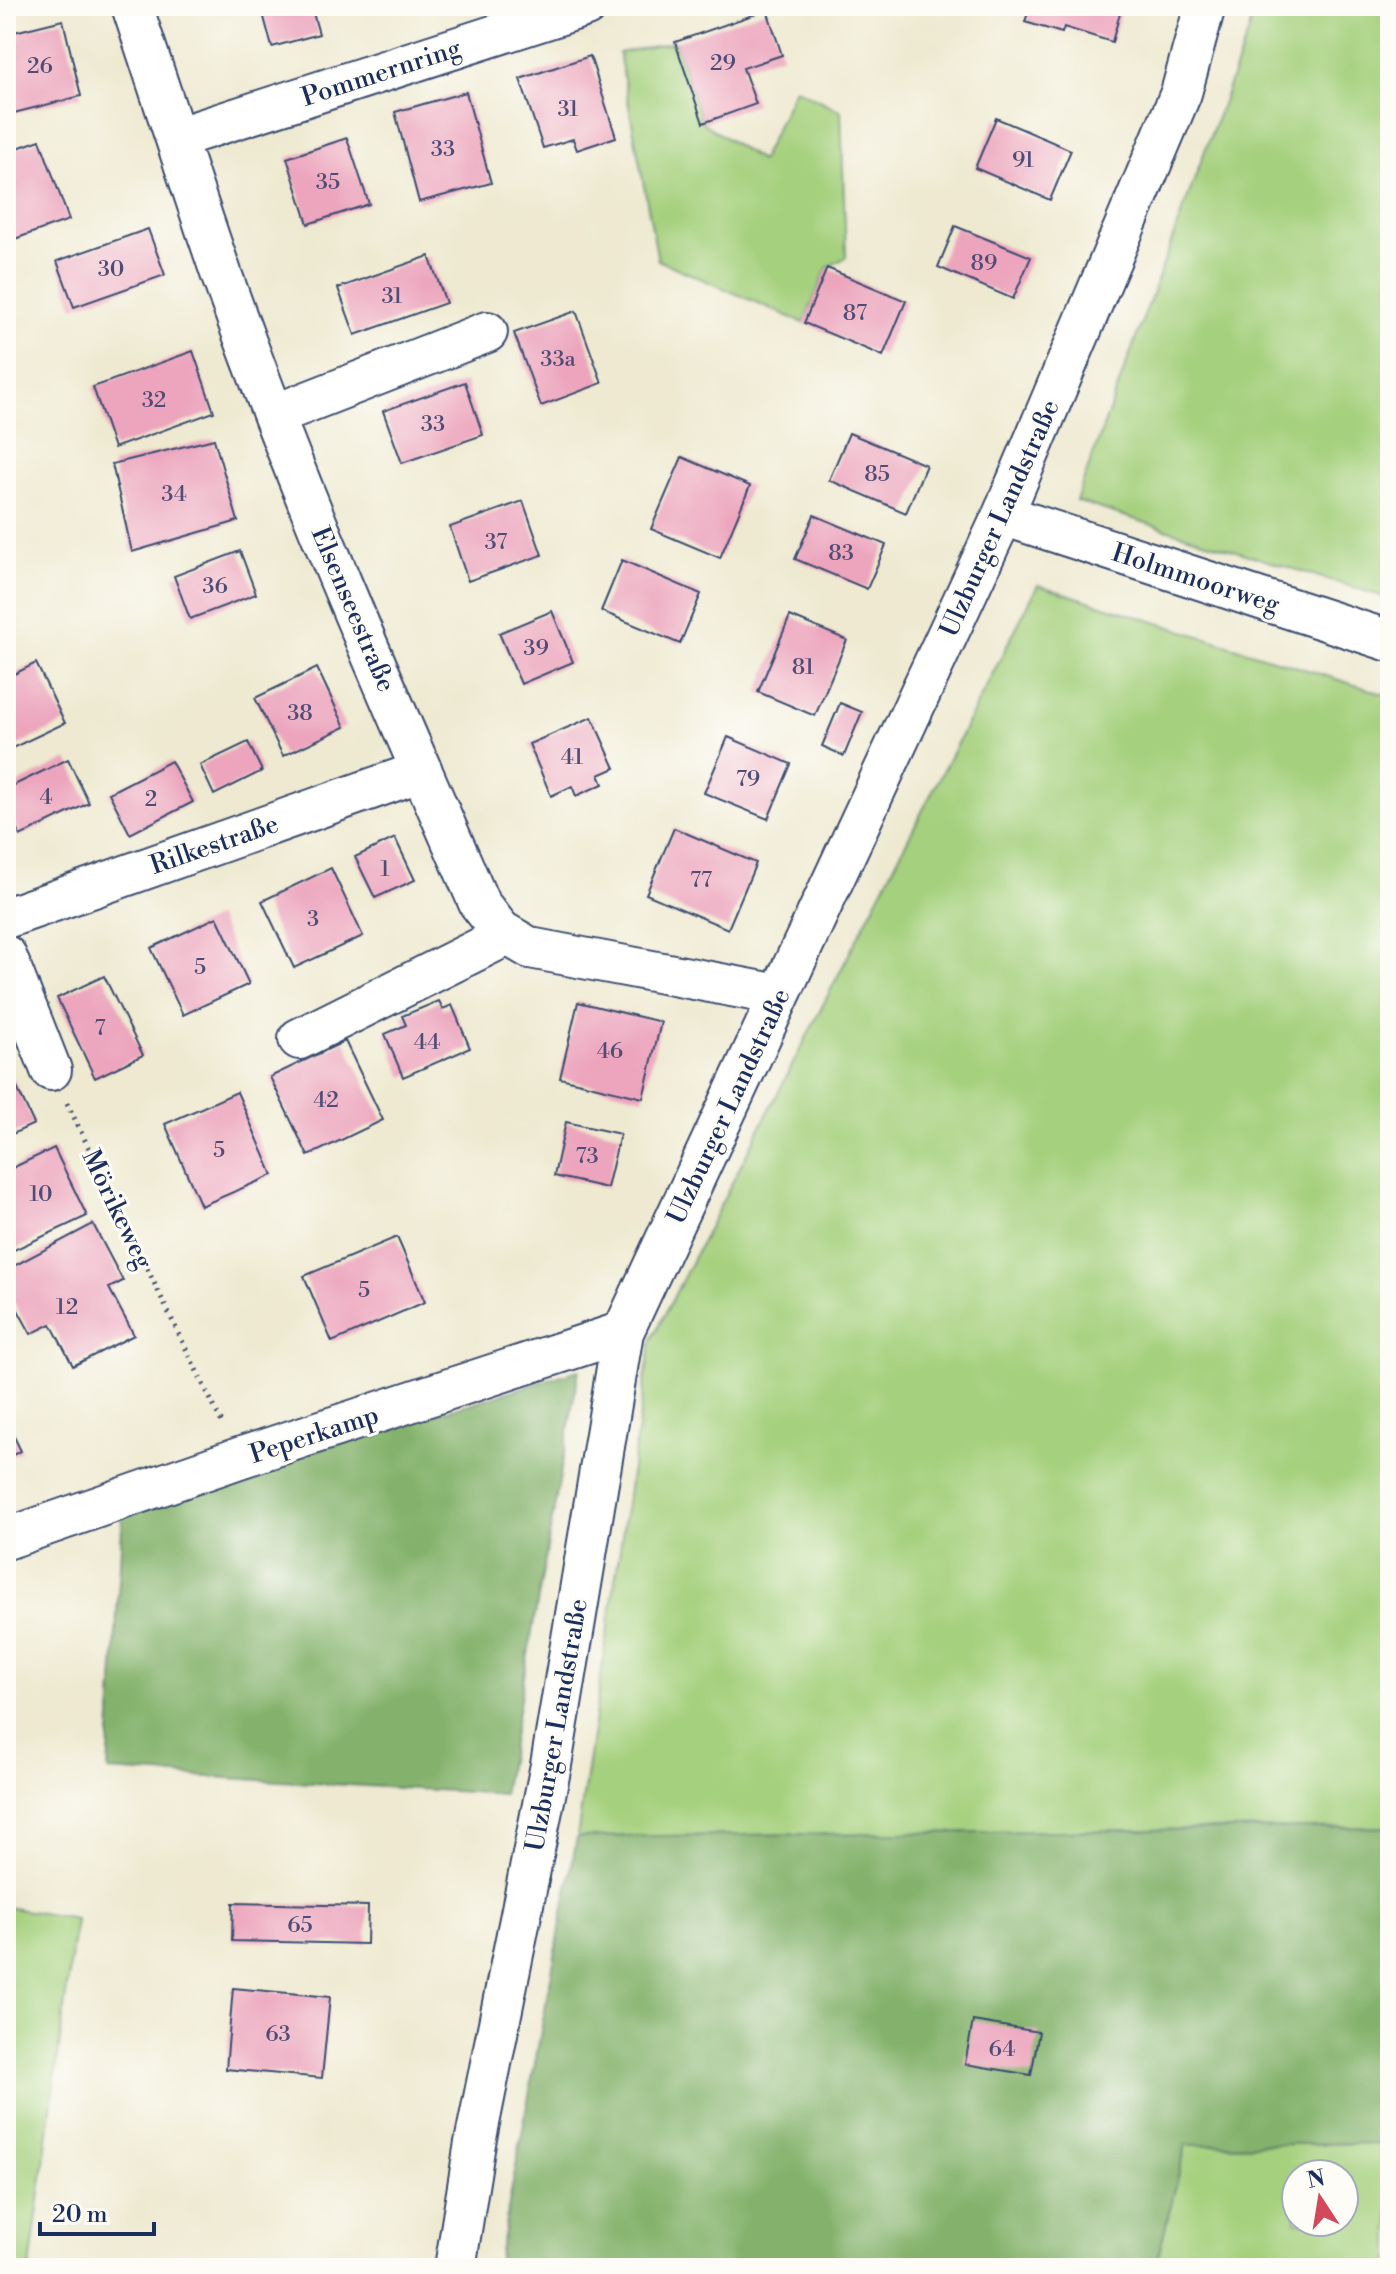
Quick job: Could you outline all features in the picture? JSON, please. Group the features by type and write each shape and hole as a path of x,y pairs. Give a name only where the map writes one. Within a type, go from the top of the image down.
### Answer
{"street":[{"name":"Elsenseestraße","path":"132,6 222,276 274,415 422,771 479,903 490,920 507,935 530,948 779,995"},
{"name":"Pommernring","path":"176,138 586,6"},
{"name":"Ulzburger Landstraße","path":"455,2268 475,2143 551,1765 623,1332 1003,515 1181,93 1205,6"},
{"path":"274,415 487,332"},
{"name":"Holmmoorweg","path":"1003,515 1390,641"},
{"name":"Rilkestraße","path":"6,918 422,771"},
{"path":"299,1039 507,935"},
{"path":"6,956 51,1070"},
{"name":"Peperkamp","path":"6,1539 239,1458 623,1332"}],"path":[{"name":"Mörikeweg","path":"51,1070 239,1458"}],"green space":[{"path":"1254,6 1390,6 1390,599 1076,501 1249,31"},
{"path":"675,42 703,123 761,161 795,88 841,111 846,257 827,268 804,323 658,260 619,53"},
{"path":"1038,585 1390,696 1390,1827 577,1837 651,1341"},
{"path":"579,1370 503,1794 108,1771 123,1510"},
{"path":"1390,1827 1390,2143 1186,2145 1155,2268 497,2268 577,1837"},
{"path":"6,1907 76,1919 30,2268 6,2268"},
{"path":"1390,2143 1390,2268 1155,2268 1186,2145"}],"building":[{"path":"261,6 311,6 319,34 272,47"},
{"path":"1030,6 1122,6 1112,42 1064,27 1062,33 1025,22"},
{"path":"767,10 782,55 743,68 756,104 703,123 675,42"},
{"path":"63,20 81,96 6,115 6,34"},
{"path":"590,56 616,137 577,150 573,139 543,148 520,79"},
{"path":"466,92 491,183 419,202 395,112"},
{"path":"996,118 1071,150 1050,200 975,168"},
{"path":"347,138 369,204 308,224 287,158"},
{"path":"40,140 69,220 6,242 6,152"},
{"path":"955,226 1031,257 1013,299 938,267"},
{"path":"148,229 165,275 74,307 57,261"},
{"path":"429,256 446,303 355,335 338,288"},
{"path":"827,268 906,301 883,356 804,323"},
{"path":"576,311 602,383 541,406 514,333"},
{"path":"193,351 214,412 114,448 93,387"},
{"path":"465,382 483,435 402,463 383,411"},
{"path":"849,433 926,465 906,513 829,480"},
{"path":"214,439 238,521 132,552 112,464"},
{"path":"682,457 750,486 720,558 651,529"},
{"path":"523,501 542,555 468,581 450,527"},
{"path":"814,515 886,545 867,589 795,559"},
{"path":"240,551 256,594 190,619 174,576"},
{"path":"622,560 701,594 680,644 601,611"},
{"path":"552,611 573,662 521,684 499,633"},
{"path":"790,616 847,640 815,716 758,692"},
{"path":"36,663 65,723 6,751 6,678"},
{"path":"317,668 345,727 283,756 255,698"},
{"path":"840,703 862,712 844,756 822,746"},
{"path":"592,717 615,768 599,775 603,784 576,796 572,786 551,796 529,744"},
{"path":"728,737 791,764 768,819 704,793"},
{"path":"248,742 262,771 214,795 200,765"},
{"path":"68,759 89,803 20,836 6,806 6,789"},
{"path":"171,761 193,802 130,834 109,793"},
{"path":"674,828 756,863 728,929 646,894"},
{"path":"395,838 415,880 375,898 355,857"},
{"path":"331,868 363,936 294,968 262,901"},
{"path":"217,917 249,984 183,1015 151,948"},
{"path":"104,976 143,1055 95,1078 57,998"},
{"path":"439,1001 443,1009 452,1005 470,1048 403,1077 385,1034 406,1025 402,1016"},
{"path":"578,1002 661,1022 643,1098 560,1078"},
{"path":"345,1041 383,1120 308,1156 270,1077"},
{"path":"12,1077 34,1124 6,1137 6,1080"},
{"path":"237,1092 273,1175 201,1206 165,1124"},
{"path":"566,1122 620,1134 607,1188 554,1176"},
{"path":"54,1148 87,1216 12,1251 6,1238 6,1171"},
{"path":"93,1224 123,1281 109,1288 134,1335 73,1366 51,1324 31,1334 6,1288 6,1270"},
{"path":"397,1237 425,1302 332,1342 304,1276"},
{"path":"6,1420 21,1451 6,1458"},
{"path":"233,1903 368,1906 367,1944 232,1941"},
{"path":"233,1988 330,1997 322,2078 226,2069"},
{"path":"973,2021 1039,2032 1031,2075 965,2064"}]}
